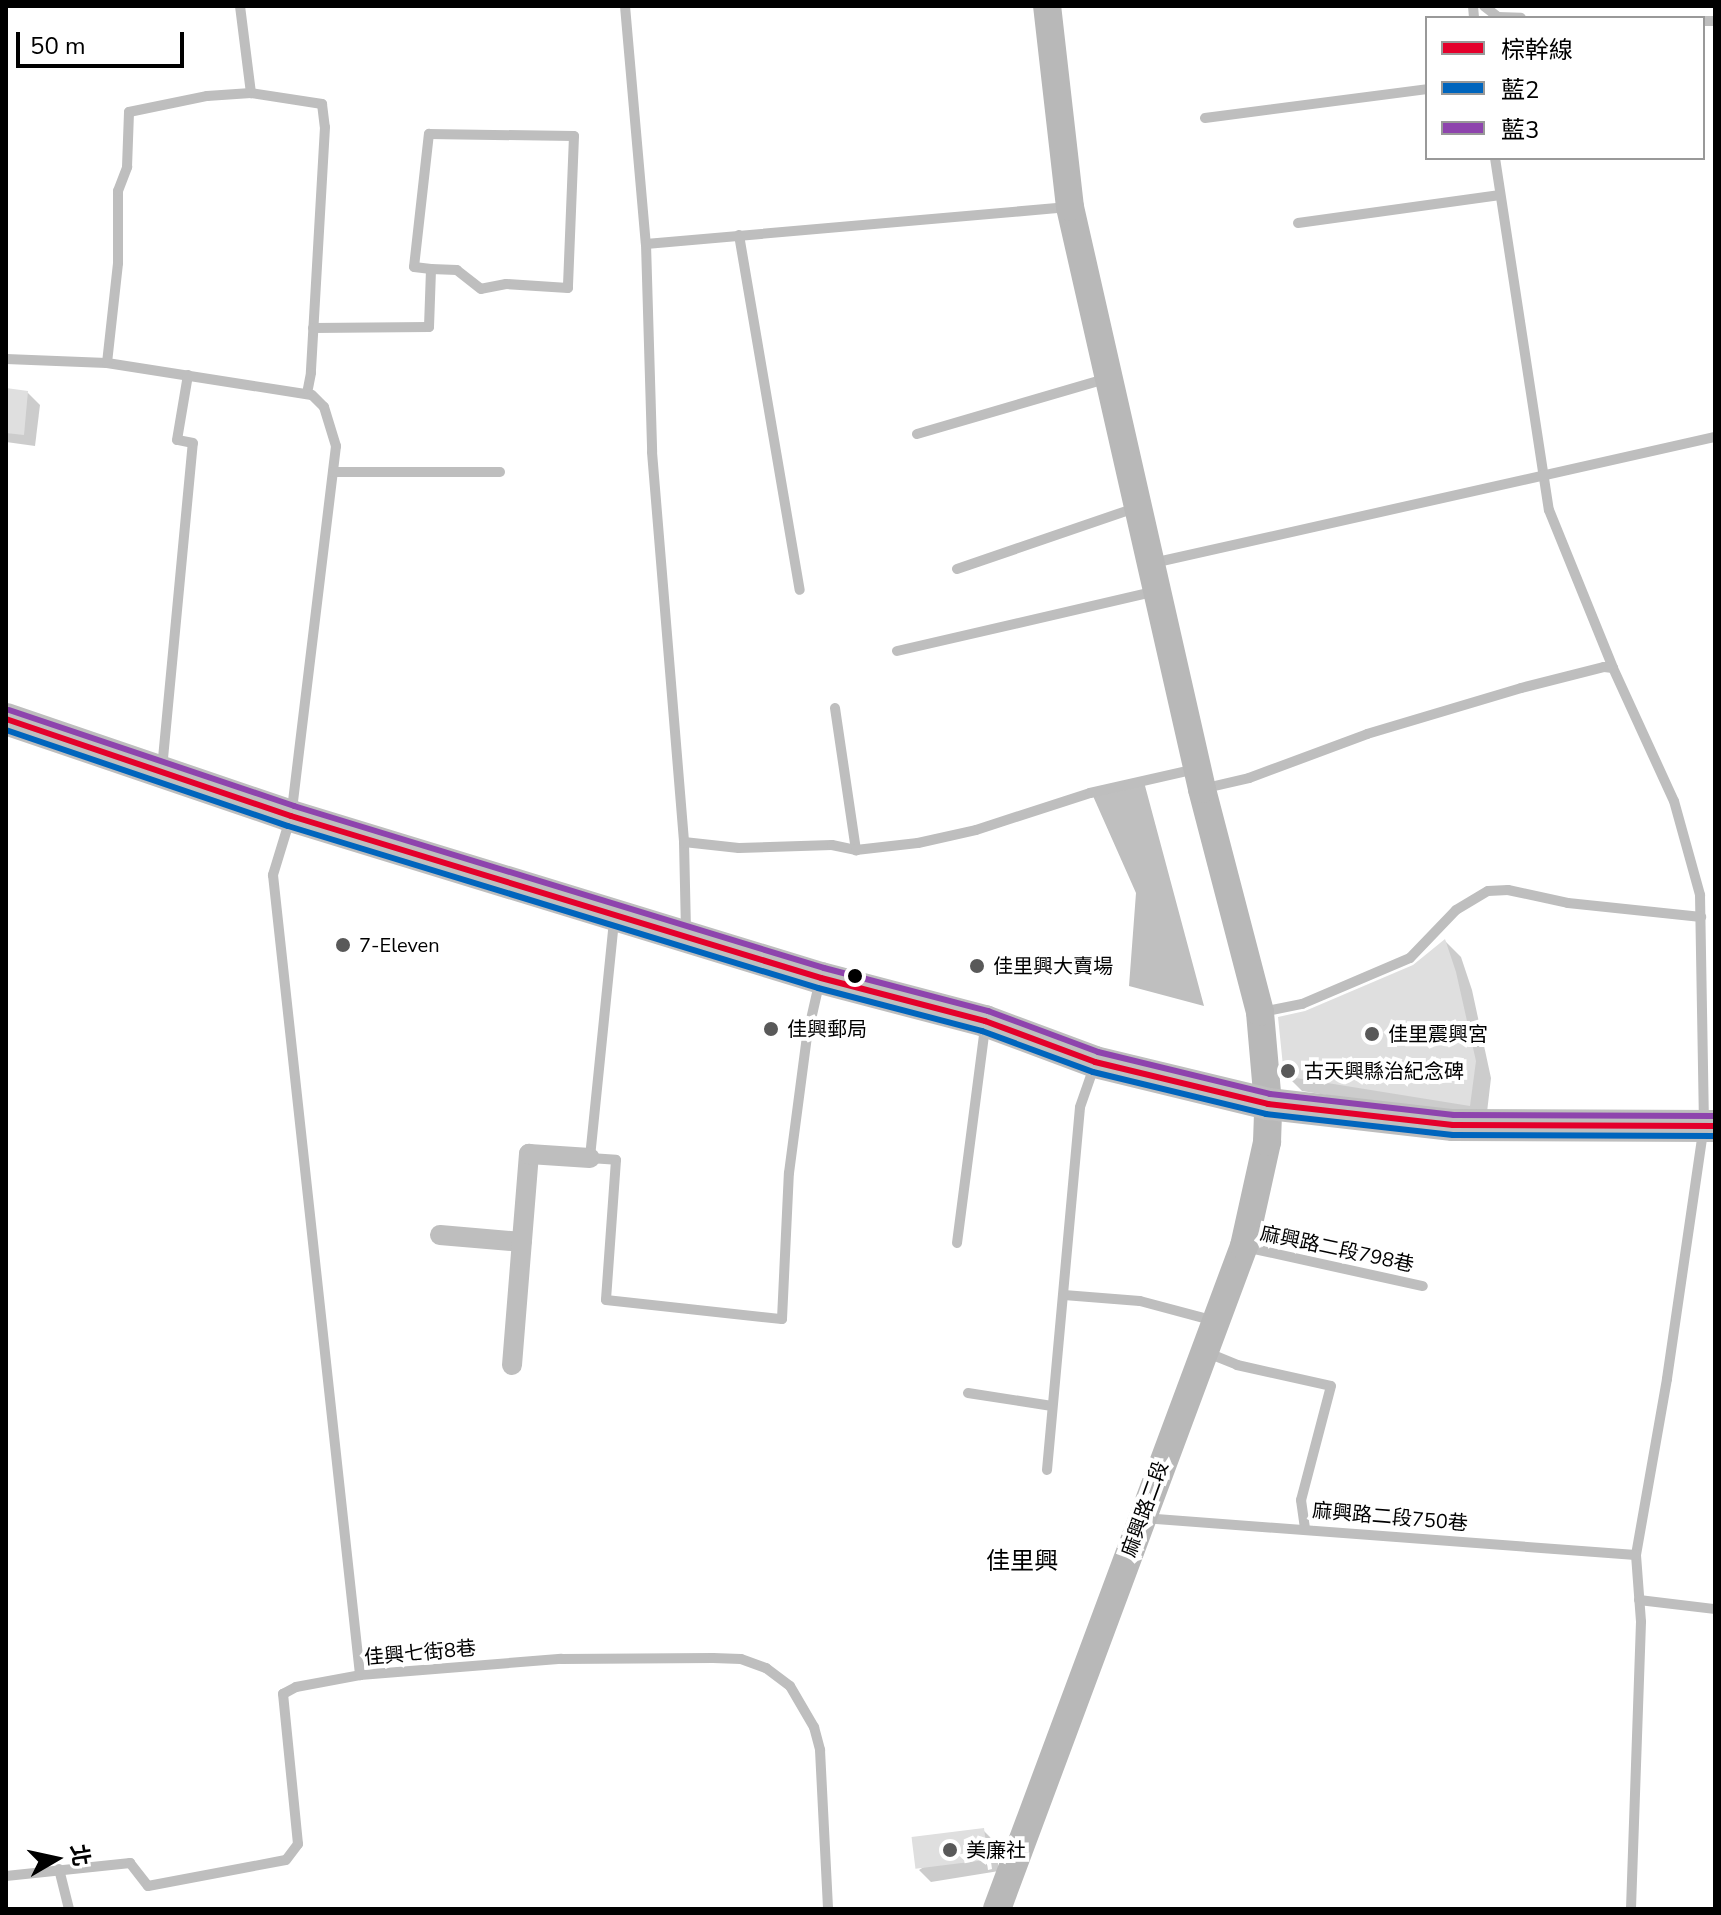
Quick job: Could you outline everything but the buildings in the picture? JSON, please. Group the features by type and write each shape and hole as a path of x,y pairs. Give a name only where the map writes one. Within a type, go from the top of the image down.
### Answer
{"main road":[{"path":"6,719 291,816 821,978 985,1021 1095,1062 1268,1104 1453,1125 1709,1126"}],"street":[{"name":"麻興路二段","path":"997,1909 1244,1246 1267,1142 1268,1104 1260,1012 1200,779 1070,207 1047,6"},
{"path":"512,1365 529,1154 590,1158"},
{"path":"440,1235 522,1242"}],"lane":[{"path":"240,6 251,93"},
{"path":"625,6 646,244 652,452 684,842 686,936"},
{"path":"1205,118 1425,89"},
{"path":"107,363 118,263 118,191 127,167 129,112 207,96 251,93 322,104 325,127 307,394"},
{"path":"429,134 574,136 568,288 506,284 481,289 457,270 431,269 414,267 429,134"},
{"path":"1495,160 1541,475 1549,510 1613,668 1674,801 1700,895 1709,1126 1636,1555 1641,1622 1631,1909"},
{"path":"1298,223 1500,195"},
{"path":"646,244 1070,207"},
{"path":"739,235 800,590"},
{"path":"313,328 429,327 431,269"},
{"path":"6,359 107,363 307,394 324,407 336,446 291,816 273,875 360,1675"},
{"path":"162,770 193,443 177,440 188,375"},
{"path":"917,434 1110,378"},
{"path":"897,651 1156,576 1541,475 1715,437"},
{"path":"333,472 500,472"},
{"path":"957,569 1140,507"},
{"path":"684,842 739,848 832,845 856,850 918,843 976,830 1090,793 1200,779 1249,778 1367,734 1521,688 1604,667 1613,668"},
{"path":"835,708 856,850"},
{"path":"1260,1012 1302,1004 1410,958 1456,910 1488,891 1508,890 1568,903 1701,917"},
{"path":"615,914 590,1158 616,1160 606,1300 782,1319 789,1173 807,1037 821,978"},
{"path":"957,1243 985,1021"},
{"path":"1047,1470 1080,1107 1095,1062"},
{"name":"麻興路二段798巷","path":"1244,1246 1423,1286"},
{"path":"1064,1295 1140,1301 1216,1321"},
{"path":"1203,1351 1237,1365 1331,1386 1301,1500 1305,1528"},
{"path":"968,1393 1052,1406"},
{"name":"麻興路二段750巷","path":"1141,1518 1636,1555"},
{"path":"1639,1600 1715,1609"},
{"name":"佳興七街8巷","path":"6,1876 130,1863 148,1886 286,1860 298,1844 283,1694 296,1687 360,1675 561,1659 741,1659 766,1668 790,1686 814,1727 820,1750 828,1909"},
{"path":"59,1869 69,1909"}],"shaded area":[{"path":"1144,782 1204,1006 1129,986 1136,893 1093,796"}],"transit line":[{"name":"藍3","path":"9,710 294,806 824,968 988,1011 1098,1052 1270,1094 1454,1115 1715,1116"},
{"name":"棕幹線","path":"6,719 291,816 821,978 985,1021 1095,1062 1268,1104 1453,1125 1715,1126"},
{"name":"藍2","path":"6,730 288,826 818,988 982,1031 1093,1072 1266,1114 1453,1135 1715,1136"}],"place":[{"name":"7-Eleven","path":"343,945"},
{"name":"佳里興大賣場","path":"977,966"},
{"name":"佳興郵局","path":"771,1029"},
{"name":"佳里震興宮","path":"1372,1034"},
{"name":"古天興縣治紀念碑","path":"1288,1071"},
{"name":"美廉社","path":"950,1850"}],"district":[{"name":"佳里興","path":"1022,1562"}]}
